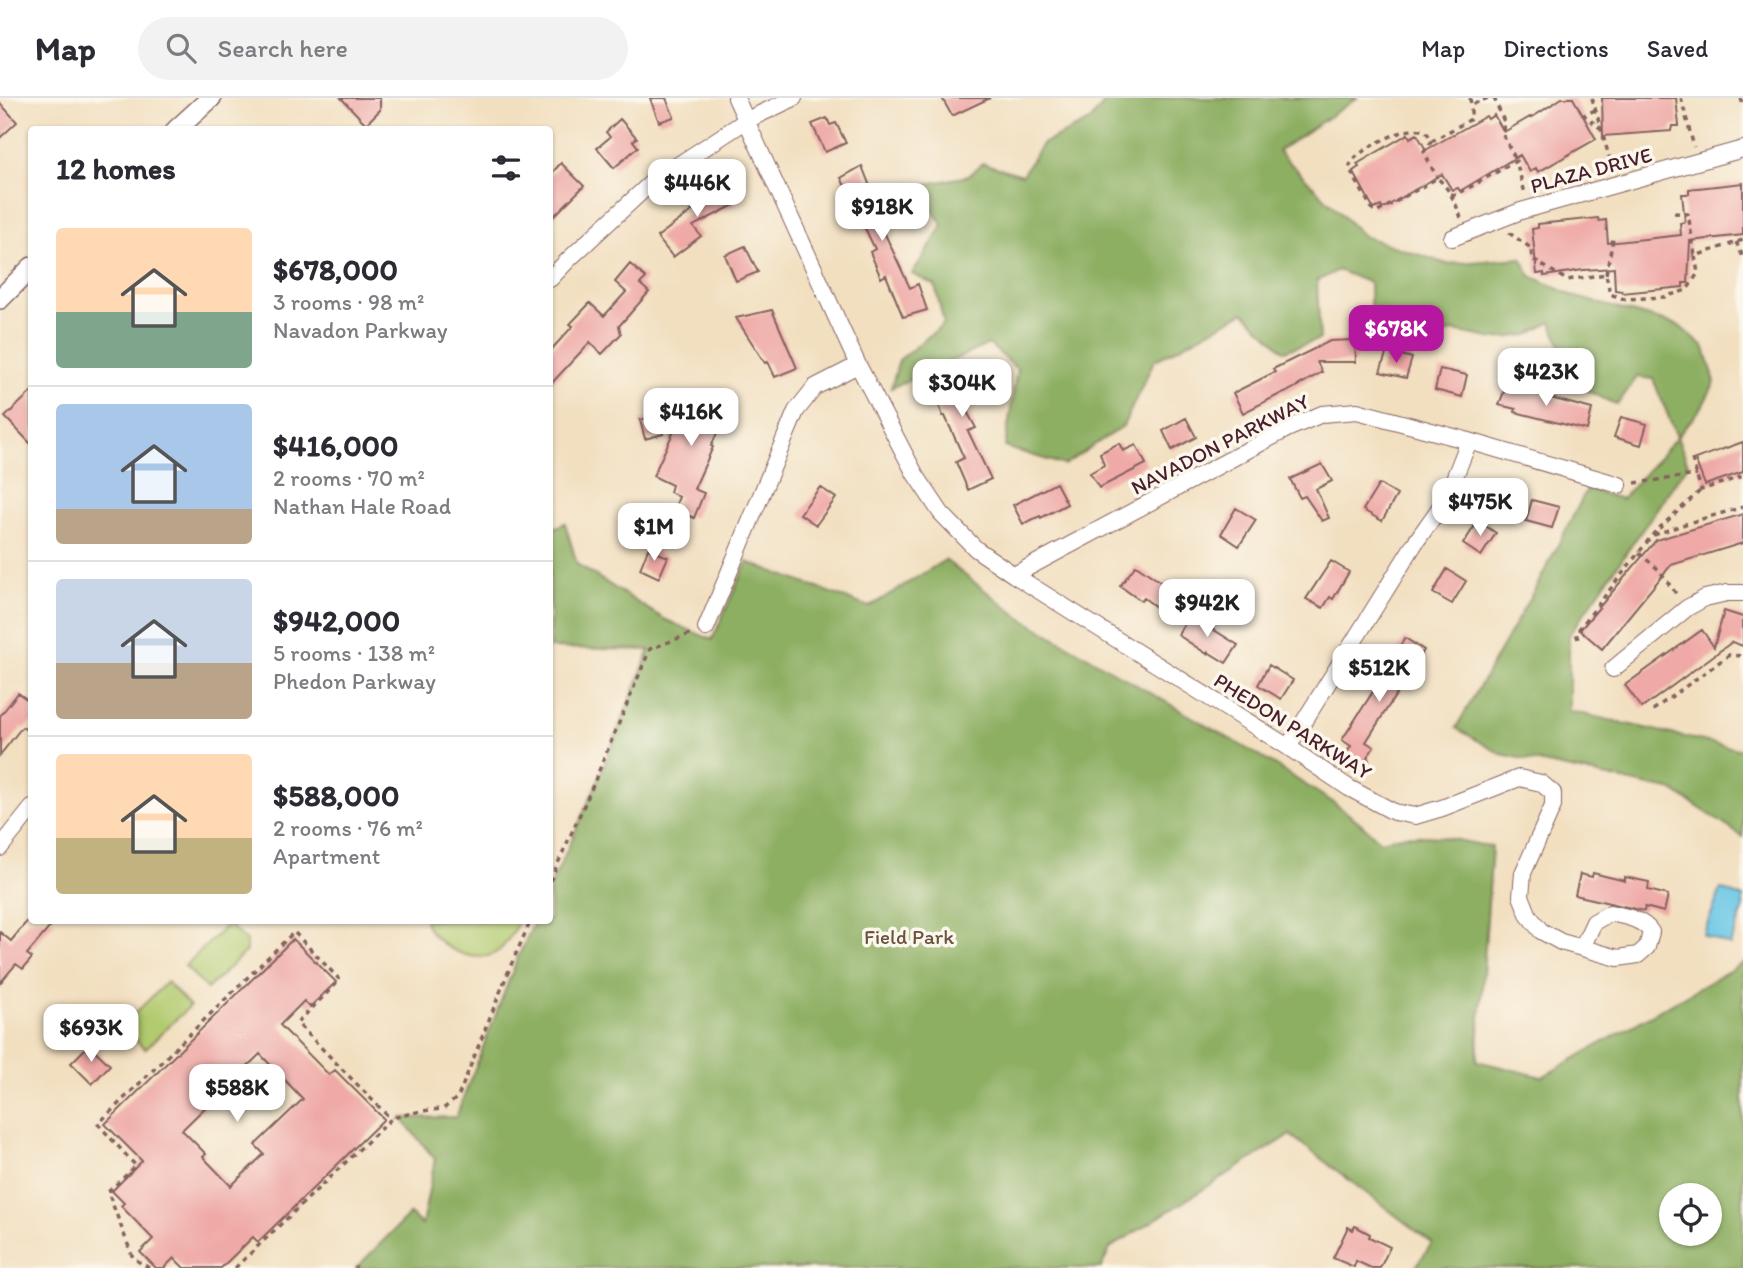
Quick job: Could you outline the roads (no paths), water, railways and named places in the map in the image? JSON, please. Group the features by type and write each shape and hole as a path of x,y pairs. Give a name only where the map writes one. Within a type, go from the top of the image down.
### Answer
{"street":[{"path":"180,126 211,98"},
{"name":"PHEDON PARKWAY","path":"736,98 858,365 915,474 941,513 976,549 1349,788 1394,812 1415,816 1519,778 1541,783 1553,793 1553,806 1523,873 1521,896 1529,916 1541,931 1561,942 1582,948"},
{"path":"553,276 652,182 747,120 794,98"},
{"name":"PLAZA DRIVE","path":"1452,238 1521,211 1743,149"},
{"path":"0,299 28,271"},
{"path":"706,628 796,411 815,387 858,365"},
{"name":"NAVADON PARKWAY","path":"1014,575 1287,429 1322,414 1357,411 1469,440 1619,485"},
{"path":"1288,747 1415,543 1446,499 1469,440"},
{"path":"1613,669 1686,608 1704,598 1743,593"},
{"path":"0,848 28,813"}],"water":[{"path":"1721,889 1743,898 1743,910 1730,945 1703,935"}],"park label":[{"name":"Field Park","path":"909,936"}]}
